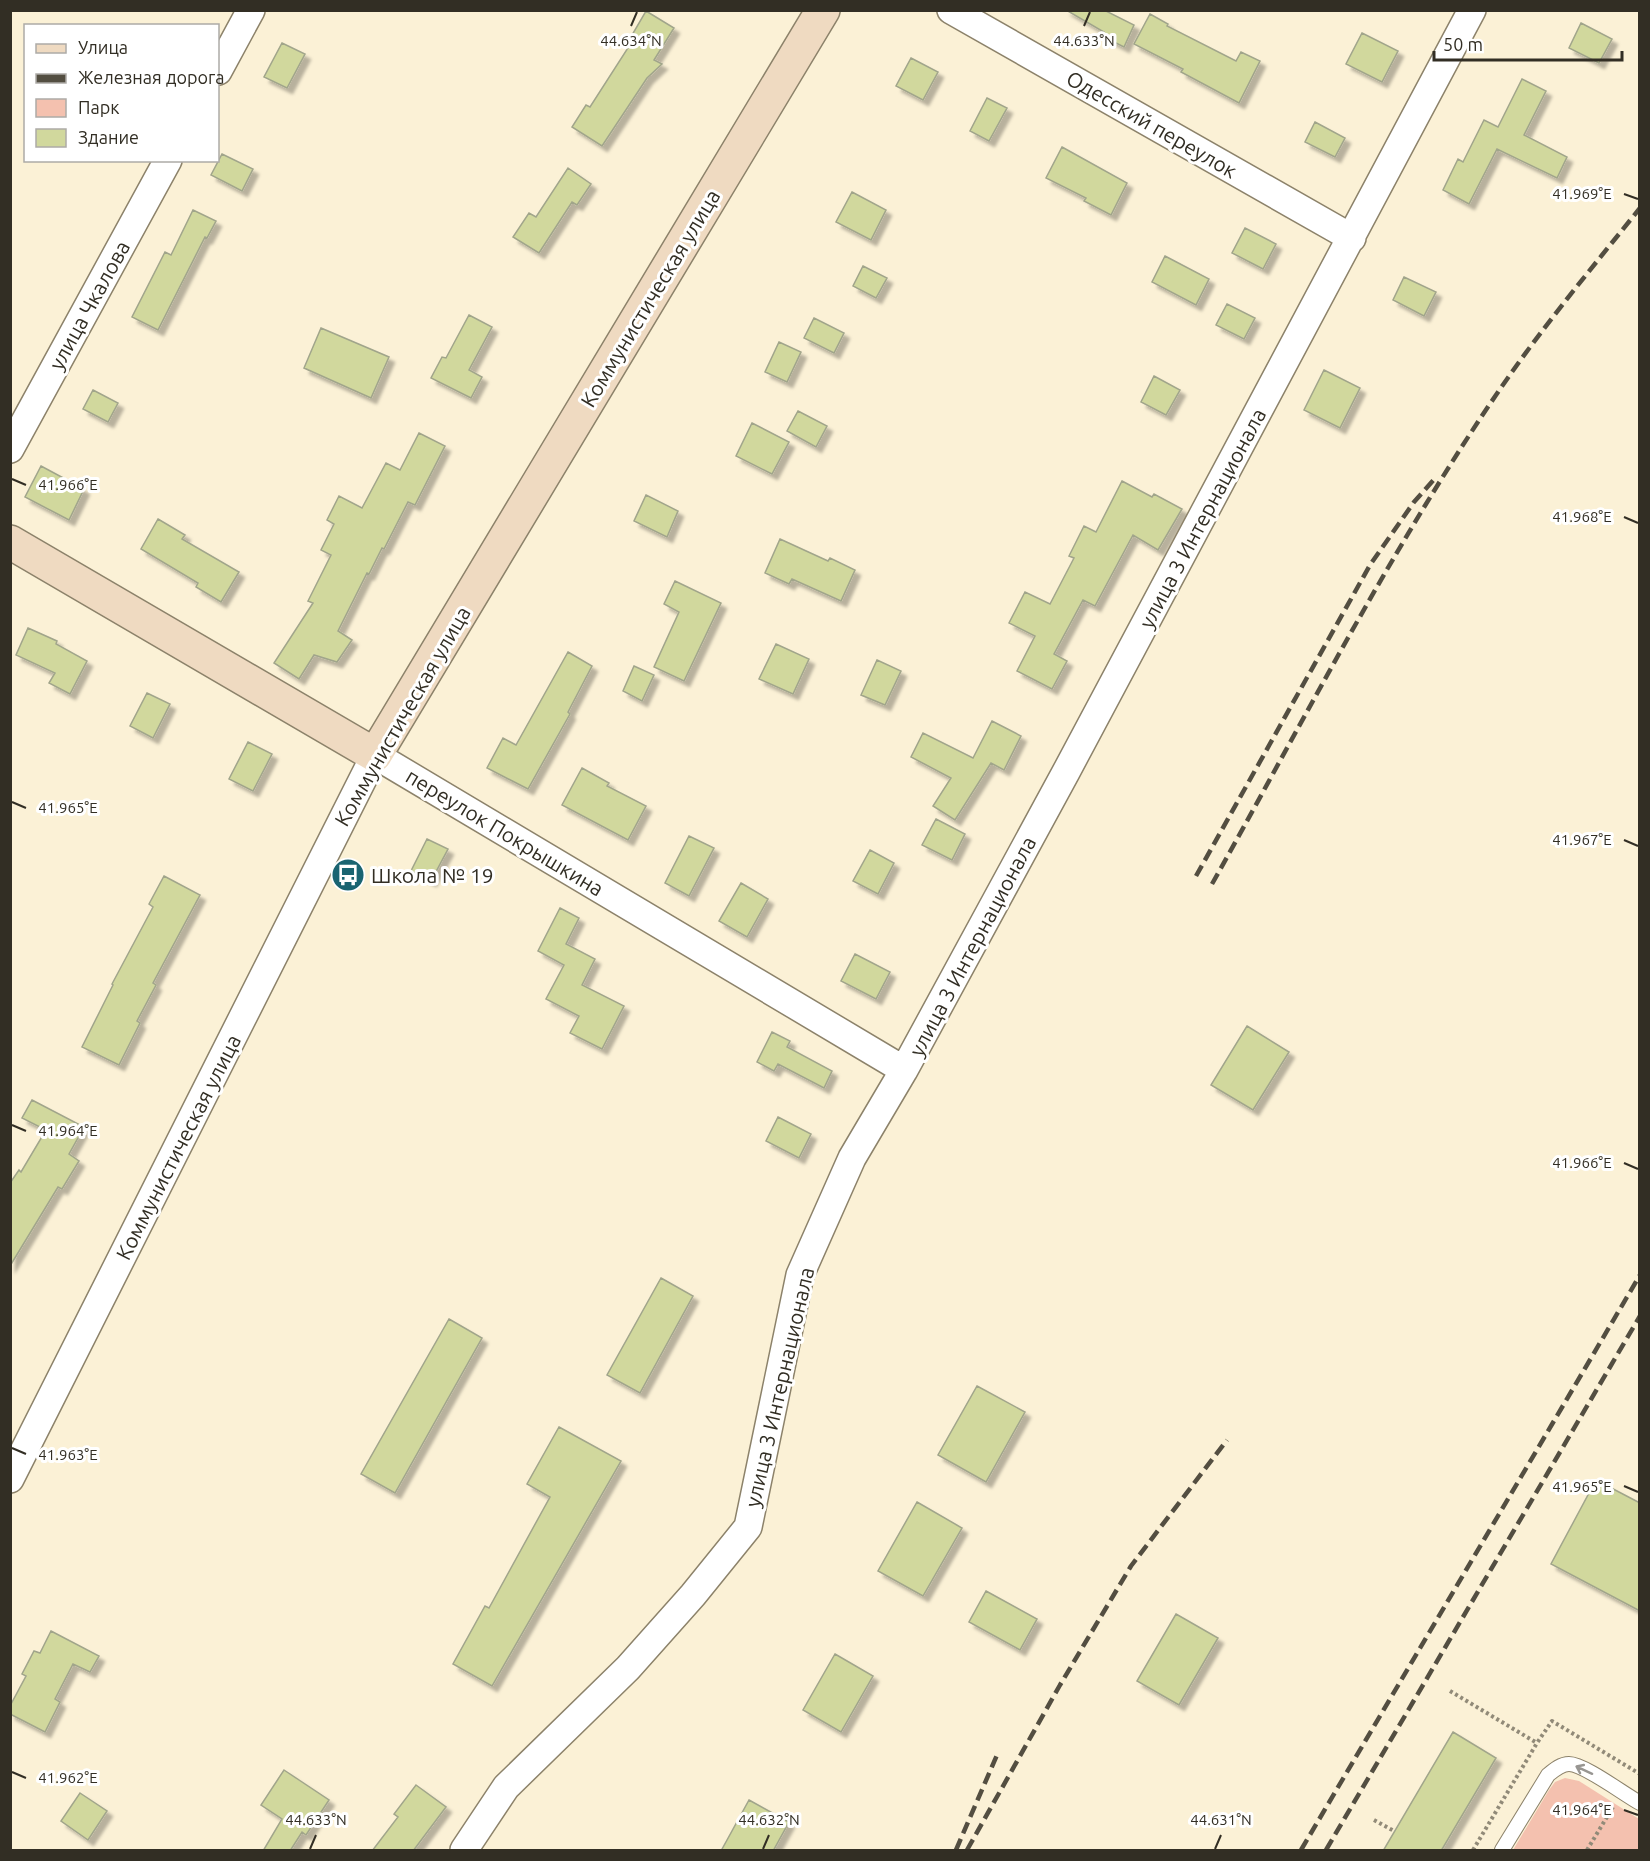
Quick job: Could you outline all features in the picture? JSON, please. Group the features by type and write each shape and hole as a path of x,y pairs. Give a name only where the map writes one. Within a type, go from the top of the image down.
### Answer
{"street":[{"path":"219,68 251,10"},
{"name":"Коммунистическая улица","path":"10,1479 375,755 823,10"},
{"name":"Одесский переулок","path":"951,10 1352,238"},
{"name":"улица 3 Интернационала","path":"464,1851 506,1787 628,1668 693,1595 748,1527 800,1275 852,1158 904,1070 1352,238 1472,10"},
{"name":"улица Чкалова","path":"10,449 167,162"},
{"name":"переулок Покрышкина","path":"10,542 375,755 904,1070"}],"lane":[{"path":"1502,1851 1543,1782 1557,1768 1569,1764 1583,1769 1640,1803"}],"path":[{"path":"1450,1691 1537,1743"},
{"path":"1587,1851 1634,1771"},
{"path":"1604,1803 1622,1813"},
{"path":"1374,1820 1394,1831"}],"green space":[{"path":"1565,1778 1579,1781 1639,1819 1639,1850 1513,1850 1549,1790 1555,1782"}],"building":[{"path":"1066,10 1104,10 1134,25 1124,47 1102,36 1104,32"},
{"path":"646,11 674,28 654,60 662,64 647,78 602,146 572,127 586,105 590,107 635,37 632,35"},
{"path":"1150,14 1168,24 1167,26 1236,61 1241,52 1260,61 1239,103 1181,72 1183,69 1134,44"},
{"path":"1581,23 1612,39 1599,63 1569,48"},
{"path":"1362,33 1398,51 1382,82 1346,64"},
{"path":"282,43 305,54 287,88 264,77"},
{"path":"911,58 938,72 923,100 896,86"},
{"path":"1522,79 1546,91 1524,135 1567,157 1557,178 1497,149 1469,204 1443,190 1458,159 1463,162 1484,120 1498,127"},
{"path":"987,98 1007,108 989,141 970,131"},
{"path":"1315,122 1345,138 1335,157 1305,142"},
{"path":"1062,147 1127,183 1111,215 1084,201 1086,198 1046,178"},
{"path":"222,154 253,169 242,191 211,175"},
{"path":"568,168 591,184 577,205 572,202 539,253 513,237 529,213 536,217"},
{"path":"852,192 886,210 871,240 836,222"},
{"path":"193,210 216,221 207,238 205,237 158,330 132,317 165,252 171,255"},
{"path":"1245,228 1276,244 1263,269 1232,253"},
{"path":"1165,256 1209,279 1196,305 1152,282"},
{"path":"863,266 887,278 876,298 853,286"},
{"path":"1404,277 1436,292 1424,316 1393,300"},
{"path":"1227,304 1255,318 1244,339 1216,325"},
{"path":"469,315 492,327 469,370 482,377 471,398 431,378 442,357 446,358"},
{"path":"814,318 844,333 834,353 804,338"},
{"path":"321,328 389,357 371,398 304,368"},
{"path":"779,342 801,352 787,382 765,372"},
{"path":"1324,370 1360,388 1340,428 1304,410"},
{"path":"1154,376 1180,390 1166,415 1141,402"},
{"path":"93,390 118,403 108,422 83,409"},
{"path":"798,411 827,426 816,447 787,431"},
{"path":"752,423 789,442 772,474 736,456"},
{"path":"419,433 445,446 415,505 408,502 384,549 382,548 369,574 367,573 338,631 352,640 337,662 314,655 299,679 274,663 313,603 308,601 331,555 321,550 334,524 327,520 339,496 362,508 386,463 400,470"},
{"path":"41,466 84,489 69,520 25,497"},
{"path":"1122,481 1152,497 1154,494 1182,509 1158,550 1133,535 1095,606 1083,600 1054,654 1067,661 1052,689 1017,671 1035,636 1009,623 1025,592 1050,604 1074,558 1069,556 1084,526 1096,532"},
{"path":"646,495 678,511 667,537 634,521"},
{"path":"158,519 185,535 182,539 239,572 221,602 196,587 198,583 141,549"},
{"path":"780,539 828,561 830,558 855,570 841,601 792,579 789,584 765,573"},
{"path":"675,581 721,603 684,681 654,667 679,612 664,604"},
{"path":"28,628 57,641 56,644 87,661 70,694 49,683 55,673 16,655"},
{"path":"776,644 809,659 793,694 759,679"},
{"path":"568,652 592,666 568,712 570,714 528,789 487,768 503,738 516,745"},
{"path":"877,660 901,671 885,705 861,695"},
{"path":"634,666 654,675 642,701 623,691"},
{"path":"147,693 170,704 153,738 130,726"},
{"path":"992,721 1021,736 1004,770 991,763 955,820 933,806 951,778 911,757 923,733 973,758"},
{"path":"248,742 272,754 253,791 229,779"},
{"path":"582,768 609,783 607,786 646,806 628,840 562,805"},
{"path":"936,819 965,834 952,860 922,845"},
{"path":"689,836 714,848 689,896 665,883"},
{"path":"427,839 448,849 431,881 411,871"},
{"path":"870,850 894,863 878,894 853,881"},
{"path":"164,876 200,895 153,983 156,985 137,1021 140,1023 119,1065 82,1047 153,907 149,904"},
{"path":"741,883 768,899 747,937 719,921"},
{"path":"560,908 579,918 566,944 595,959 582,985 624,1006 602,1049 570,1033 579,1016 546,999 564,965 538,951"},
{"path":"855,954 890,972 876,999 841,981"},
{"path":"1247,1026 1289,1052 1253,1110 1211,1085"},
{"path":"772,1032 790,1041 787,1047 832,1071 824,1088 778,1064 774,1071 757,1062"},
{"path":"32,1100 84,1127 69,1154 79,1161 62,1189 58,1187 10,1266 10,1183 19,1170 21,1172 46,1130 22,1118"},
{"path":"778,1117 811,1134 799,1158 766,1141"},
{"path":"661,1278 693,1296 640,1393 607,1375"},
{"path":"449,1319 482,1338 395,1493 361,1474"},
{"path":"977,1386 1025,1412 986,1482 938,1455"},
{"path":"559,1427 621,1461 492,1686 453,1664 485,1606 489,1608 550,1497 527,1484"},
{"path":"1596,1480 1640,1503 1640,1611 1551,1564"},
{"path":"917,1502 962,1528 923,1596 878,1571"},
{"path":"986,1591 1037,1619 1020,1650 969,1622"},
{"path":"1176,1614 1218,1638 1179,1705 1137,1681"},
{"path":"51,1631 99,1656 90,1672 73,1664 55,1699 60,1702 45,1732 10,1714 10,1706 26,1676 22,1674 34,1651 40,1653"},
{"path":"835,1654 873,1676 841,1732 803,1710"},
{"path":"1453,1732 1496,1758 1441,1851 1383,1851"},
{"path":"284,1770 329,1800 306,1835 302,1832 290,1851 263,1851 282,1819 261,1805"},
{"path":"416,1785 446,1807 413,1851 372,1851 398,1817 394,1814"},
{"path":"80,1793 107,1811 88,1840 61,1821"},
{"path":"749,1800 789,1822 773,1851 721,1851"}],"railway":[{"path":"1212,884 1349,636 1457,454 1530,347 1640,208"},
{"path":"1196,876 1370,565 1414,502 1437,476"},
{"path":"1301,1850 1640,1275"},
{"path":"1326,1850 1640,1316"},
{"path":"967,1850 1060,1685 1131,1566 1227,1440"},
{"path":"956,1850 997,1755"}],"place":[{"name":"Школа № 19","path":"348,875"}]}
